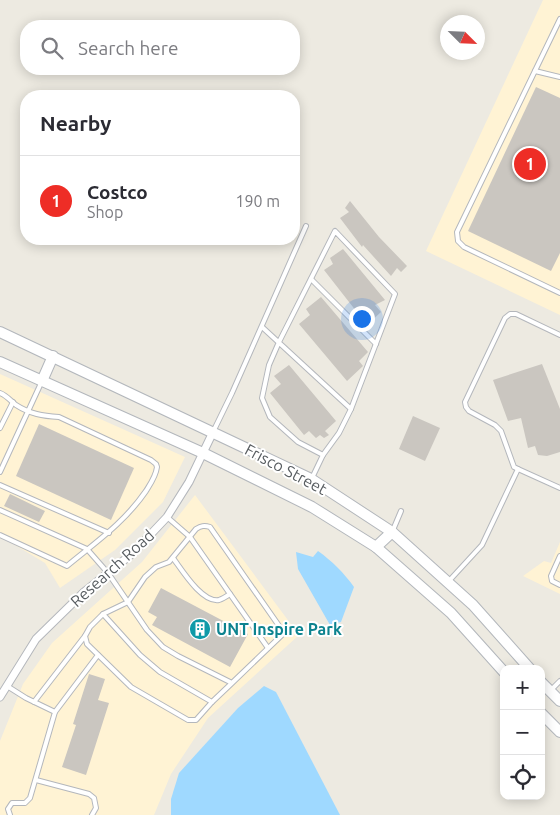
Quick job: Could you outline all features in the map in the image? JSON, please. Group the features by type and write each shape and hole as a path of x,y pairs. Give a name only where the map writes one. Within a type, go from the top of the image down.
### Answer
{"street":[{"name":"Frisco Street","path":"0,332 312,479 392,532 473,605 526,665"},
{"path":"42,381 54,356"},
{"name":"Frisco Street","path":"0,362 203,453 312,507 376,547 451,613 500,668"},
{"name":"Research Road","path":"0,697 36,639 84,592 133,553 167,517 189,482 213,432"},
{"path":"376,547 392,532"},
{"path":"545,686 560,701"},
{"path":"545,717 560,732"}],"lane":[{"path":"560,19 457,232 458,241 464,247 560,293"},
{"path":"535,71 560,77"},
{"path":"300,240 306,226"},
{"path":"312,479 323,455 339,433 351,409 395,294 336,231 279,342 269,365 262,398 270,417 298,442 323,455"},
{"path":"213,432 298,245"},
{"path":"311,279 376,344"},
{"path":"560,335 516,314 510,314 506,318 465,402 469,411 495,425 501,431 514,467 560,488"},
{"path":"262,327 351,409"},
{"path":"0,472 42,381"},
{"path":"0,393 28,411 42,416 59,418 151,460 156,464 157,470 139,501 122,521 67,566 0,535"},
{"path":"0,428 13,402"},
{"path":"448,583 482,545 518,469"},
{"path":"0,485 109,533"},
{"path":"0,510 87,549 108,573 147,630 163,647 232,683"},
{"path":"392,532 401,511"},
{"path":"167,517 190,537 268,648"},
{"path":"34,702 90,627 104,614 128,602 152,570 169,562 196,529 206,525 213,531 284,633 212,702 196,720 188,720 130,687 87,644 85,636"},
{"path":"560,556 551,576 552,582 560,585"},
{"path":"173,558 199,592 207,598 219,600 230,594"},
{"path":"104,614 140,655 160,672 212,702"},
{"path":"10,815 8,809 12,803 25,803 30,798 55,712 98,655"},
{"path":"550,691 560,681"},
{"path":"6,686 55,712"},
{"path":"36,780 89,794 94,798 96,808 92,815"}],"shaded area":[{"path":"543,0 560,0 560,315 426,251"},
{"path":"0,374 185,457 163,502 115,550 60,588 45,563 0,536"},
{"path":"195,495 299,635 208,718 171,774 154,815 0,815 0,741 23,684 52,643 142,562"},
{"path":"560,542 560,594 523,576 544,561 551,563"}],"water":[{"path":"318,551 338,567 354,587 341,622 330,625 298,569 296,552 313,557"},
{"path":"264,686 276,692 340,815 171,815 171,799 179,773 238,708"}],"building":[{"path":"536,87 560,98 560,253 551,271 468,231"},
{"path":"350,201 379,237 407,266 401,272 397,268 391,276 363,245 362,247 340,218 349,212 345,208"},
{"path":"343,249 385,300 375,305 381,312 367,325 324,270 333,264 330,258"},
{"path":"321,297 368,352 359,361 363,366 347,381 299,324 310,315 306,309"},
{"path":"542,364 560,409 560,452 547,456 538,455 535,446 528,448 521,418 508,421 493,380"},
{"path":"289,365 336,421 325,431 329,435 324,438 320,435 316,438 309,431 304,435 270,393 281,384 274,376"},
{"path":"413,416 440,428 425,461 399,449"},
{"path":"39,424 134,468 111,520 16,476"},
{"path":"10,494 45,511 39,522 4,506"},
{"name":"UNT Inspire Park","path":"161,588 248,634 230,667 152,625 157,617 148,612"},
{"path":"89,674 105,679 98,700 109,703 86,775 62,767 76,725 73,724"}],"place":[{"name":"Costco","path":"530,164"},
{"name":"UNT Inspire Park","path":"200,629"}]}
